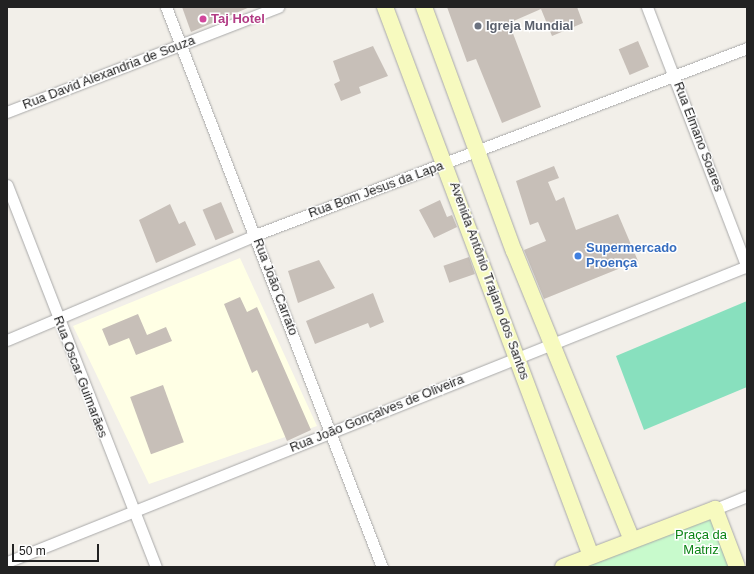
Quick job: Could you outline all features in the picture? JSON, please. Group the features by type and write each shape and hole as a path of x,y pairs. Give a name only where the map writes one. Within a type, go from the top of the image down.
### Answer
{"main road":[{"name":"Avenida Antônio Trajano dos Santos","path":"385,7 446,165 591,556"},
{"path":"424,7 479,151 514,251 632,540"},
{"path":"563,567 715,509 737,567"}],"street":[{"name":"Rua João Carrato","path":"166,7 382,567"},
{"name":"Rua David Alexandria de Souza","path":"7,112 278,7"},
{"name":"Rua Elmano Soares","path":"647,7 747,267"},
{"name":"Rua Bom Jesus da Lapa","path":"7,340 58,320 255,236 446,165 673,73 747,48"},
{"name":"Rua Oscar Guimarães","path":"7,185 58,320 156,567"},
{"name":"Rua João Gonçalves de Oliveira","path":"7,562 517,358 551,342 747,267"},
{"path":"715,509 747,496"}],"shaded area":[{"path":"240,258 317,426 149,484 73,326"}],"green space":[{"path":"747,301 747,387 644,430 616,356"},
{"name":"Praça da Matriz","path":"716,513 734,567 577,567"}],"building":[{"name":"Taj Hotel","path":"182,7 250,7 191,32"},
{"path":"447,7 577,7 583,23 552,36 541,9 509,23 541,107 502,123 476,59 467,62"},
{"path":"638,41 649,67 630,75 619,49"},
{"path":"373,46 388,76 359,87 361,93 341,101 334,84 340,81 333,61"},
{"name":"Supermercado Proença","path":"554,166 559,178 548,182 556,201 564,197 576,230 618,214 638,261 544,299 524,250 546,241 538,222 530,225 516,181"},
{"path":"440,200 447,217 452,215 457,227 434,238 419,210"},
{"path":"221,202 234,232 215,240 203,210"},
{"path":"170,204 179,224 185,221 196,245 156,263 139,220"},
{"path":"469,257 475,274 449,283 443,266"},
{"path":"319,260 335,288 298,303 288,271"},
{"path":"373,293 384,322 370,328 368,323 315,344 306,321"},
{"path":"240,297 247,312 257,307 311,430 287,441 257,370 252,373 224,304"},
{"path":"138,314 147,335 166,327 172,341 136,355 129,338 109,346 102,329"},
{"path":"163,385 184,442 151,454 130,397"}],"place":[{"name":"Taj Hotel","path":"203,19"},
{"name":"Igreja Mundial","path":"478,26"},
{"name":"Supermercado Proença","path":"578,256"}]}
